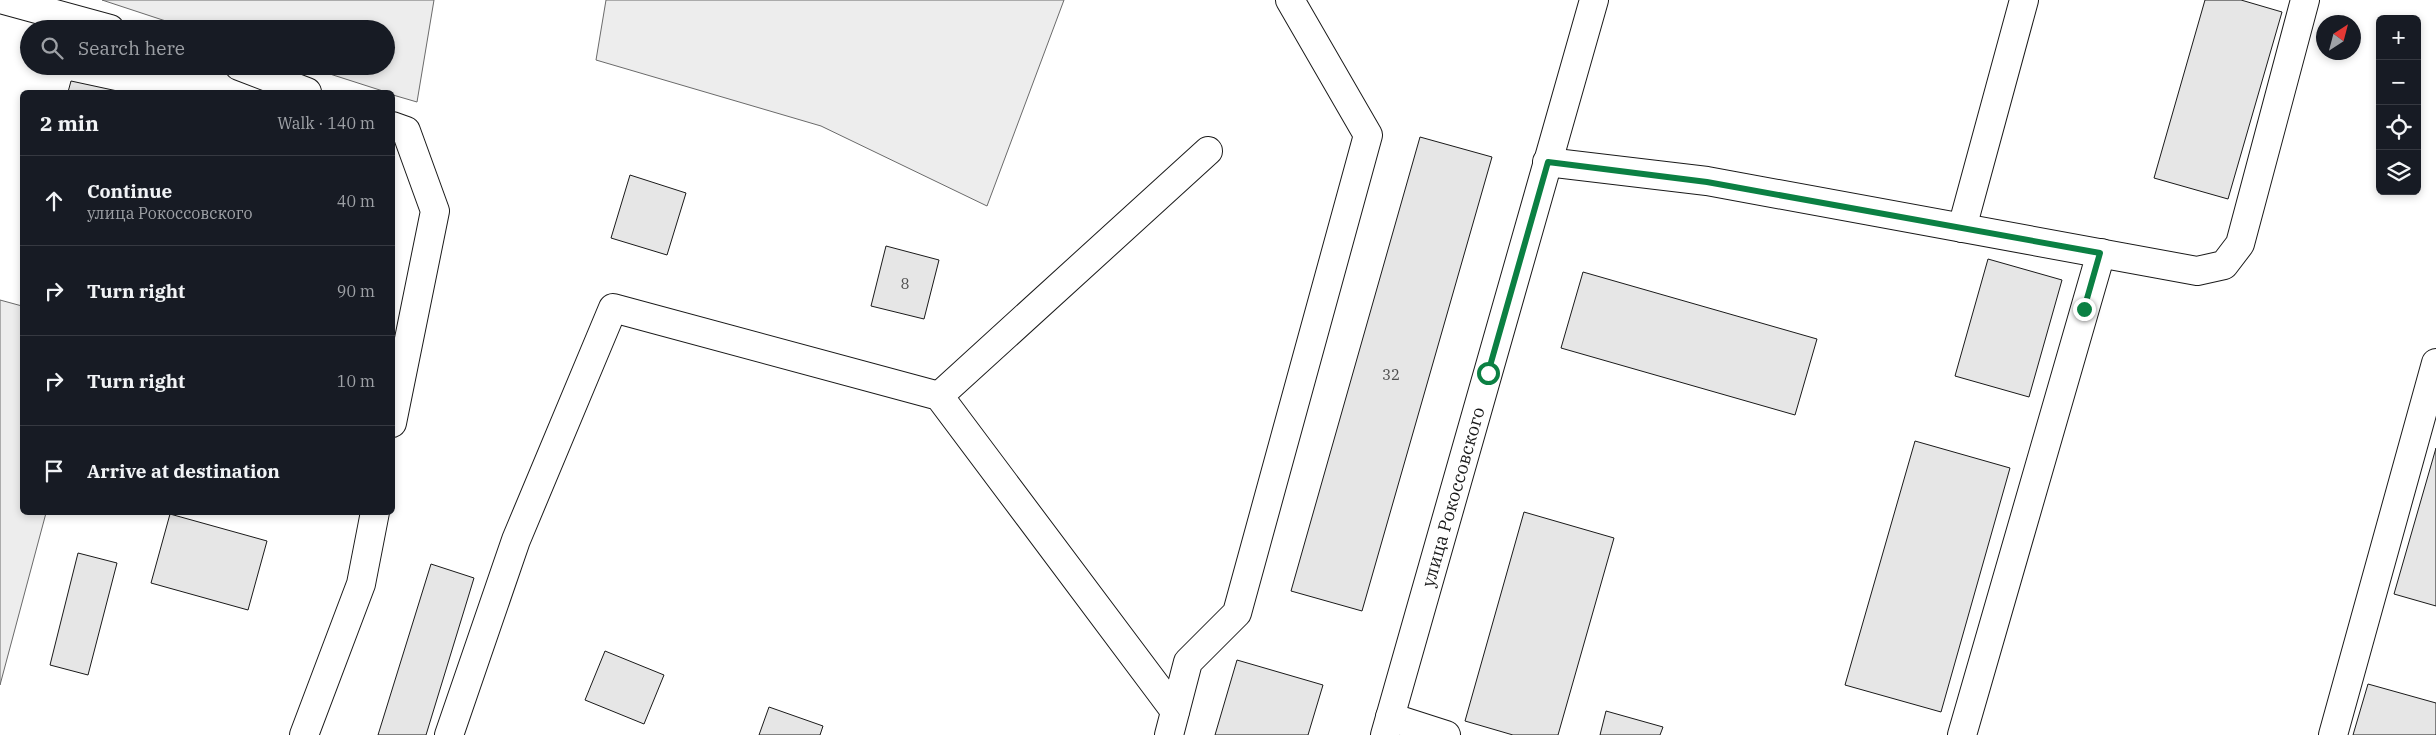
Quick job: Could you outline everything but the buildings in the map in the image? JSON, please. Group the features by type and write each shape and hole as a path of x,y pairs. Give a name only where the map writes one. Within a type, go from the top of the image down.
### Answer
{"street":[{"path":"4,0 77,20"},
{"path":"1172,723 1188,662 1237,612 1368,135 1290,0"},
{"name":"улица Рокоссовского","path":"1388,726 1594,0"},
{"path":"1962,228 2024,0"},
{"path":"1548,162 1707,182 2197,271 2224,264 2240,244 2305,0"},
{"path":"263,75 302,90"},
{"path":"395,127 406,131 435,211 395,407"},
{"path":"939,396 1208,151"},
{"path":"1962,735 2100,253"},
{"path":"449,735 516,540 613,308 939,396 1172,723"},
{"path":"2333,735 2436,363"},
{"path":"304,735 361,584 374,515"},
{"path":"1388,726 1446,735"}],"shaded area":[{"path":"102,0 434,0 417,102 395,96 395,90 380,90 333,75 395,75 395,20 163,20"},
{"path":"606,0 1064,0 987,206 821,126 596,60"},
{"path":"0,300 20,305 20,515 45,515 0,685"}],"route":[{"path":"1488,373 1548,162 1707,182 2100,253 2084,309"}]}
